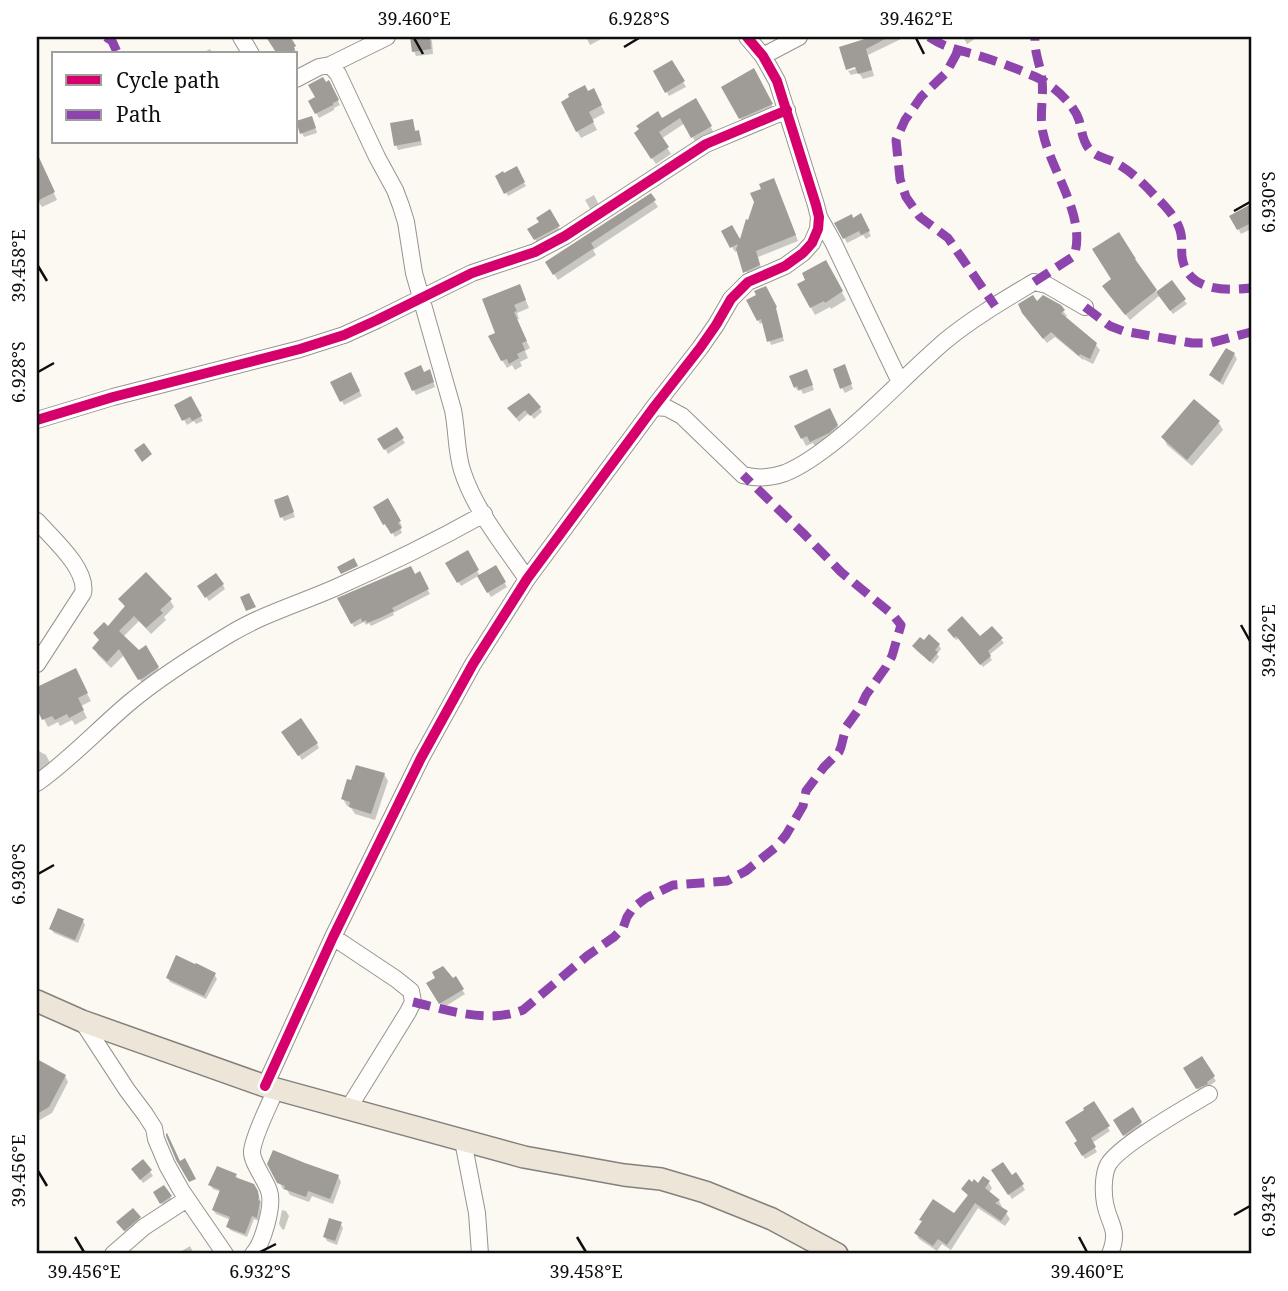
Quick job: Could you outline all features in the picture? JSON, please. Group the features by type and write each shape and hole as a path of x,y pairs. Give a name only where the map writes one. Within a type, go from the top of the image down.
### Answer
{"main road":[{"path":"37,1001 82,1021 271,1088 524,1157 661,1179 705,1192 772,1219 837,1254"}],"street":[{"path":"298,78 387,37"},
{"path":"747,37 763,56 776,81 819,217 901,382"},
{"path":"763,56 799,37"},
{"path":"330,65 338,74 395,190 407,222 410,255 453,410 458,456 470,491 527,579"},
{"path":"37,420 344,335 472,273 535,252 565,236 706,144 787,110"},
{"path":"258,1253 271,1196 251,1153 271,1088 333,937 421,758 473,664 527,579 700,348 731,299 748,282 785,266 803,253 812,243 818,229 819,217"},
{"path":"654,407 667,408 682,416 744,475 766,478 785,473 825,449 858,423 947,339 1034,282 1046,285 1085,307"},
{"path":"37,783 61,766 160,678 232,633 264,616 420,550 484,514"},
{"path":"37,521 76,566 84,586 83,593 37,664"},
{"path":"333,937 411,990 413,996 408,1012 348,1109"},
{"path":"82,1021 154,1128 167,1165 187,1199 226,1254"},
{"path":"1110,1254 1115,1242 1114,1228 1105,1203 1104,1180 1107,1166 1139,1138 1209,1094"},
{"path":"463,1140 477,1213 480,1254"},
{"path":"113,1254 144,1227 187,1199"}],"building":[{"path":"266,37 290,37 296,46 292,52 276,52"},
{"path":"410,37 430,37 431,49 412,52"},
{"path":"871,37 887,37 866,49 872,70 858,74 855,67 846,70 839,47"},
{"path":"672,60 685,81 665,93 653,71"},
{"path":"754,68 773,104 739,119 721,87"},
{"path":"323,77 326,82 329,80 339,100 315,114 308,101 315,97 308,85"},
{"path":"585,85 588,91 594,88 602,105 589,112 594,122 576,132 561,102 569,97 568,94"},
{"path":"696,98 712,126 691,138 680,118 659,132 669,147 651,159 634,133 639,129 636,126 658,111 662,118"},
{"path":"312,116 316,128 300,134 298,120"},
{"path":"413,119 415,131 419,130 421,141 394,146 390,123"},
{"path":"37,153 55,192 37,201"},
{"path":"517,166 525,182 504,194 495,176"},
{"path":"774,178 796,235 756,251 760,265 743,273 736,249 738,244 730,248 721,231 732,225 740,239 754,202 750,193 761,189 759,184"},
{"path":"651,193 656,200 591,243 594,248 553,275 545,262"},
{"path":"1251,204 1251,223 1237,230 1229,216"},
{"path":"550,209 560,226 534,240 527,229 539,222 536,218"},
{"path":"861,213 870,231 861,235 859,231 843,239 834,223 852,214 853,218"},
{"path":"1119,232 1157,290 1125,315 1102,286 1111,279 1092,249"},
{"path":"826,260 843,291 825,303 824,301 810,308 797,284 805,280 802,273"},
{"path":"1172,280 1186,299 1170,311 1156,292"},
{"path":"520,284 526,300 514,305 517,311 514,312 527,341 522,343 525,350 517,354 519,358 509,364 507,359 501,361 488,336 495,333 482,299"},
{"path":"766,286 777,307 783,337 767,342 761,319 757,321 746,300 756,295 754,291"},
{"path":"1033,295 1037,301 1043,295 1061,305 1065,310 1061,313 1097,343 1090,359 1080,354 1079,356 1051,332 1043,339 1018,304"},
{"path":"1226,348 1235,353 1220,382 1209,375"},
{"path":"845,364 852,384 840,389 833,369"},
{"path":"421,365 424,372 430,369 434,382 412,391 404,373"},
{"path":"807,369 813,385 799,390 797,386 794,388 789,376"},
{"path":"351,372 360,391 340,402 330,382"},
{"path":"529,393 541,407 530,416 525,410 516,418 507,408"},
{"path":"191,396 202,416 192,421 190,417 182,421 174,405"},
{"path":"1194,399 1220,421 1187,460 1161,437"},
{"path":"830,408 838,425 829,433 810,442 807,436 801,439 794,426"},
{"path":"397,427 404,438 384,450 377,439"},
{"path":"144,443 152,454 142,462 134,450"},
{"path":"288,495 294,512 280,518 274,500"},
{"path":"388,498 402,528 391,534 373,507"},
{"path":"468,550 479,570 457,583 445,563"},
{"path":"354,558 358,566 341,574 337,567"},
{"path":"496,565 506,582 487,593 477,576"},
{"path":"411,566 415,574 420,571 429,589 392,608 394,611 382,617 367,623 366,620 362,622 361,618 351,624 337,598"},
{"path":"146,572 172,599 160,610 163,613 146,628 134,616 119,631 139,650 146,645 159,667 138,680 119,649 107,662 92,648 99,640 93,633 104,622 108,626 125,606 118,599"},
{"path":"216,573 224,584 205,598 197,586"},
{"path":"249,593 256,607 246,611 240,597"},
{"path":"962,616 980,636 992,626 1003,638 988,651 991,656 980,665 956,636 954,638 947,630"},
{"path":"929,634 940,644 935,650 938,652 930,662 912,646 920,637 924,640"},
{"path":"76,668 88,693 78,698 84,710 69,718 67,714 55,720 52,716 42,720 37,709 37,687"},
{"path":"301,718 318,743 298,756 281,732"},
{"path":"356,765 385,773 371,814 349,807 350,802 341,799 347,779 351,780"},
{"path":"58,908 84,919 75,940 49,929"},
{"path":"176,955 216,973 204,996 166,978"},
{"path":"443,966 453,978 456,976 464,989 439,1004 426,983 435,978 432,972"},
{"path":"1202,1056 1215,1076 1208,1084 1196,1089 1183,1068"},
{"path":"37,1059 66,1075 49,1107 37,1114"},
{"path":"1094,1101 1110,1126 1091,1138 1096,1147 1082,1156 1074,1143 1077,1141 1065,1122"},
{"path":"1133,1107 1142,1122 1123,1136 1113,1120"},
{"path":"167,1133 180,1161 185,1158 196,1179 189,1182 176,1160"},
{"path":"273,1150 339,1175 330,1199 308,1191 306,1197 284,1189 285,1186 277,1183 267,1164"},
{"path":"143,1159 152,1170 140,1180 131,1169"},
{"path":"1003,1162 1012,1175 1016,1172 1024,1184 1008,1195 991,1170"},
{"path":"217,1166 254,1184 258,1191 260,1201 257,1218 252,1216 245,1234 226,1227 230,1217 212,1210 220,1190 208,1185"},
{"path":"983,1176 990,1181 985,1188 1000,1200 995,1203 1008,1211 1001,1221 975,1203 947,1245 938,1239 933,1246 914,1233 933,1199 954,1213 968,1195 961,1189 969,1179 978,1183"},
{"path":"164,1185 172,1196 160,1204 153,1192"},
{"path":"133,1208 141,1217 124,1231 116,1222"},
{"path":"329,1218 342,1222 335,1241 323,1237"}],"marked path":[{"path":"106,37 112,41 117,52"},
{"path":"929,37 951,48 1018,69 1054,88 1077,114 1087,147 1098,156 1131,173 1173,216 1181,233 1185,268 1191,277 1208,286 1251,288"},
{"path":"1034,282 1074,256 1077,241 1072,210 1043,133 1042,79 1035,37"},
{"path":"958,51 946,73 921,97 905,120 896,140 900,179 906,197 920,217 948,238 995,306"},
{"path":"1085,307 1110,326 1123,331 1192,343 1210,343 1251,332"},
{"path":"413,1002 482,1016 523,1010 614,937 623,928 633,908 646,898 673,885 727,881 746,871 776,847 803,806 806,791 839,752 846,727 892,656 901,625 893,615 841,572 743,475"}],"cycle path":[{"path":"265,1086 333,937 421,758 473,664 527,579 700,348 731,299 748,282 785,266 812,243 818,229 819,217 777,81 763,56 747,37"},
{"path":"37,420 344,335 472,273 535,252 565,236 706,144 787,110"}]}
